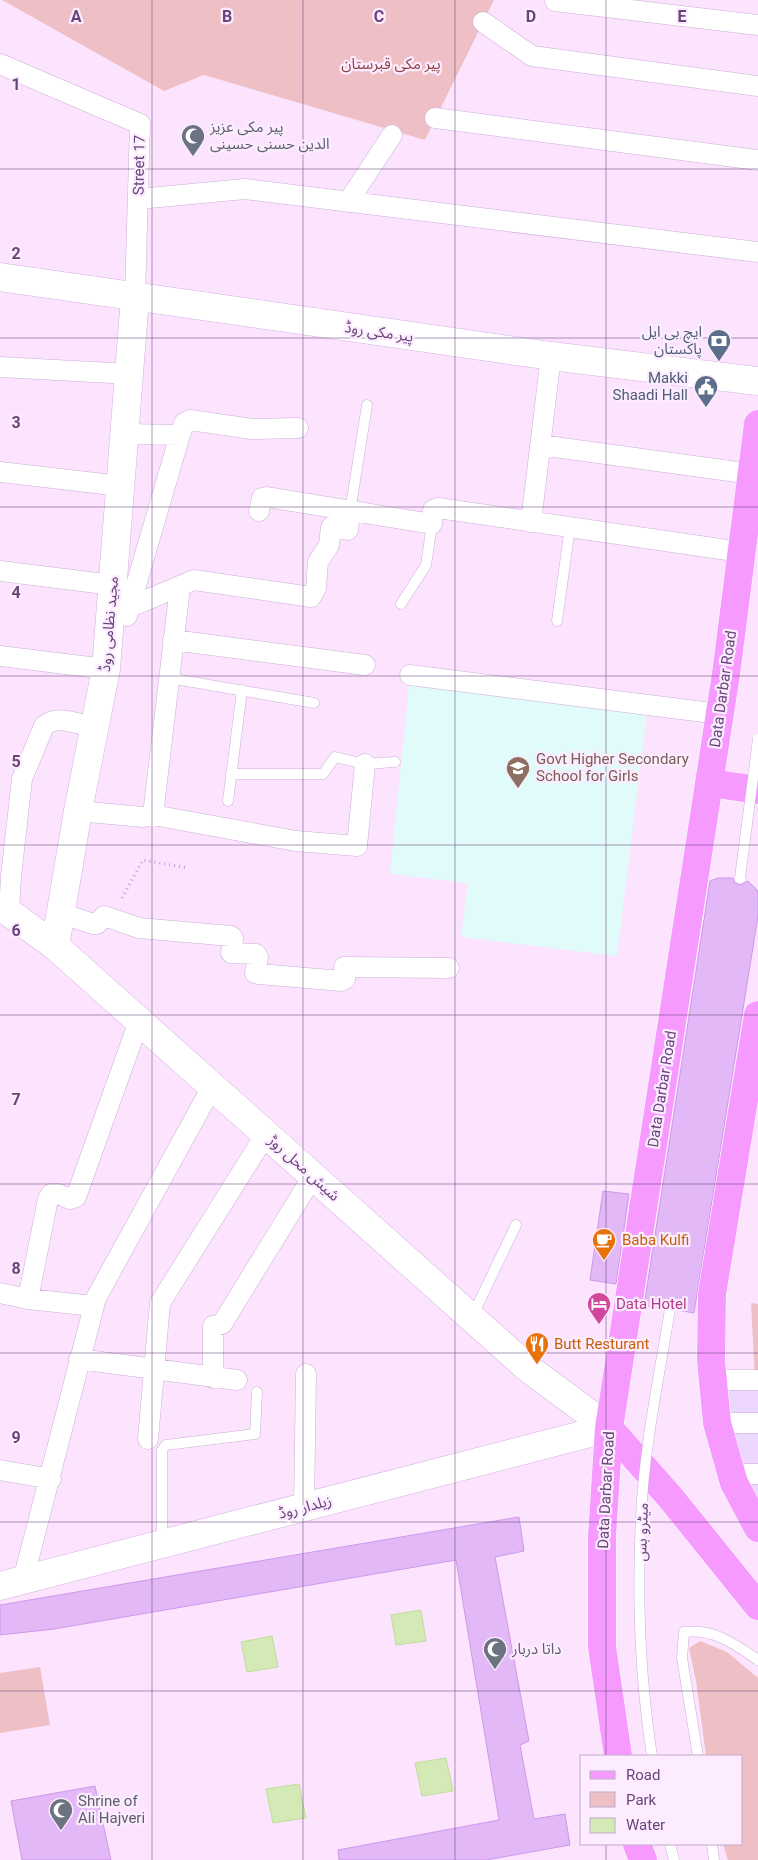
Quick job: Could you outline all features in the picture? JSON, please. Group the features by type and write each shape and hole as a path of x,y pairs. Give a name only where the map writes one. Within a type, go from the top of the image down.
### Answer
{"main road":[{"name":"Data Darbar Road","path":"618,1755 602,1647 602,1536 609,1428 720,714 758,424"},
{"path":"709,783 758,790"},
{"path":"756,1521 734,1484 745,1474 717,1423 710,1361 712,1294 758,1015"},
{"path":"609,1428 688,1519 758,1606"},
{"path":"637,1845 643,1860"}],"street":[{"path":"555,1 758,25"},
{"path":"483,22 532,56 758,86"},
{"name":"Street 17","path":"0,64 140,124 135,297"},
{"path":"435,118 758,160"},
{"path":"348,202 392,135"},
{"path":"138,199 245,189 758,252"},
{"name":"پیر مکی روڈ","path":"0,277 551,356 758,381"},
{"name":"مجید نظامی روڈ","path":"55,946 94,728 120,614 113,585 135,297"},
{"path":"531,522 551,356"},
{"path":"0,367 130,374"},
{"path":"120,614 184,423 190,420 252,429 298,428"},
{"path":"126,434 180,436"},
{"path":"540,445 752,474"},
{"path":"0,472 121,486"},
{"path":"259,511 262,498 267,497 432,524 435,508 742,552"},
{"path":"120,614 180,586 198,580 311,597 316,588 318,562 329,545 331,527 348,530 350,512"},
{"path":"0,571 113,585"},
{"path":"152,815 180,586"},
{"path":"173,640 366,665"},
{"path":"0,656 106,670"},
{"path":"410,675 720,714"},
{"path":"5,910 11,876 22,780 44,726 49,722 58,720 94,728"},
{"path":"78,811 143,817 152,815 296,841 357,846 365,764"},
{"name":"شیش محل روڑ","path":"5,910 55,946 528,1368 609,1428"},
{"path":"61,913 94,924 97,924 103,916 139,928 231,936 233,938 230,953 256,954 258,957 255,973 259,974 342,982 345,979 344,967 450,968"},
{"path":"28,1299 48,1199 51,1194 58,1194 70,1199 76,1196 139,1021"},
{"path":"12,1583 51,1479 79,1359 94,1306 212,1086"},
{"path":"148,1439 160,1303 266,1134"},
{"path":"213,1378 213,1326 222,1324 313,1176"},
{"path":"0,1293 28,1299 94,1306"},
{"path":"79,1359 236,1380"},
{"path":"304,1508 306,1374"},
{"path":"713,1380 758,1380"},
{"path":"717,1423 758,1423"},
{"name":"زیلدار روڈ","path":"12,1583 609,1428"},
{"path":"0,1470 51,1479"}],"lane":[{"path":"350,512 366,405"},
{"path":"401,604 426,565 432,524"},
{"path":"557,621 570,528"},
{"path":"169,678 314,703"},
{"path":"228,801 242,690"},
{"path":"740,878 758,739"},
{"path":"231,774 323,774 335,757 365,764 395,762"},
{"path":"472,1318 516,1225"},
{"name":"میٹرو بس","path":"652,1755 641,1650 641,1516 652,1422 670,1309"},
{"path":"162,1545 162,1450 166,1445 256,1434 256,1392"},
{"path":"698,1755 682,1658 684,1632 701,1630 728,1640 758,1660"},
{"path":"670,1845 674,1860"},
{"path":"712,1845 714,1860"}],"path":[{"path":"110,918 143,860 188,868"}],"shaded area":[{"name":"Govt Higher Secondary School for Girls","path":"410,675 648,705 617,956 461,937 468,883 390,874"},
{"path":"713,1380 758,1380 758,1528"}],"green space":[{"name":"پیر مکی قبرستان","path":"2,0 494,0 425,140 204,75 164,91"},
{"path":"751,1303 758,1304 758,1380 755,1380"},
{"path":"700,1641 727,1652 758,1678 758,1860 728,1860 723,1845 743,1845 743,1755 706,1755 696,1681 689,1648"},
{"path":"40,1667 50,1725 0,1733 0,1673"}],"water":[{"path":"421,1610 426,1641 396,1645 391,1615"},
{"path":"272,1636 278,1667 247,1672 241,1642"},
{"path":"446,1758 453,1791 422,1796 415,1763"},
{"path":"299,1784 306,1818 273,1823 266,1789"}],"building":[{"path":"718,878 733,878 735,883 740,885 748,881 758,891 758,916 694,1313 677,1310 675,1304 671,1302 665,1304 663,1308 644,1306 710,881"},
{"path":"603,1191 629,1194 616,1284 590,1280"},
{"name":"داتا دربار","path":"519,1517 524,1551 495,1557 529,1741 520,1745 534,1819 565,1814 570,1845 486,1860 339,1860 338,1850 499,1820 456,1560 54,1629 0,1635 0,1605"},
{"name":"Shrine of Ali Hajveri","path":"95,1786 111,1860 22,1860 11,1801"}],"place":[{"name":"پیر مکی عزیز الدین حسنی حسینی","path":"193,157"},
{"name":"ایچ بی ایل پاکستان","path":"719,362"},
{"name":"Makki Shaadi Hall","path":"706,408"},
{"name":"Govt Higher Secondary School for Girls","path":"518,789"},
{"name":"Baba Kulfi","path":"604,1261"},
{"name":"Data Hotel","path":"599,1325"},
{"name":"Butt Resturant","path":"537,1365"},
{"name":"داتا دربار","path":"495,1670"},
{"name":"Shrine of Ali Hajveri","path":"61,1831"}]}
